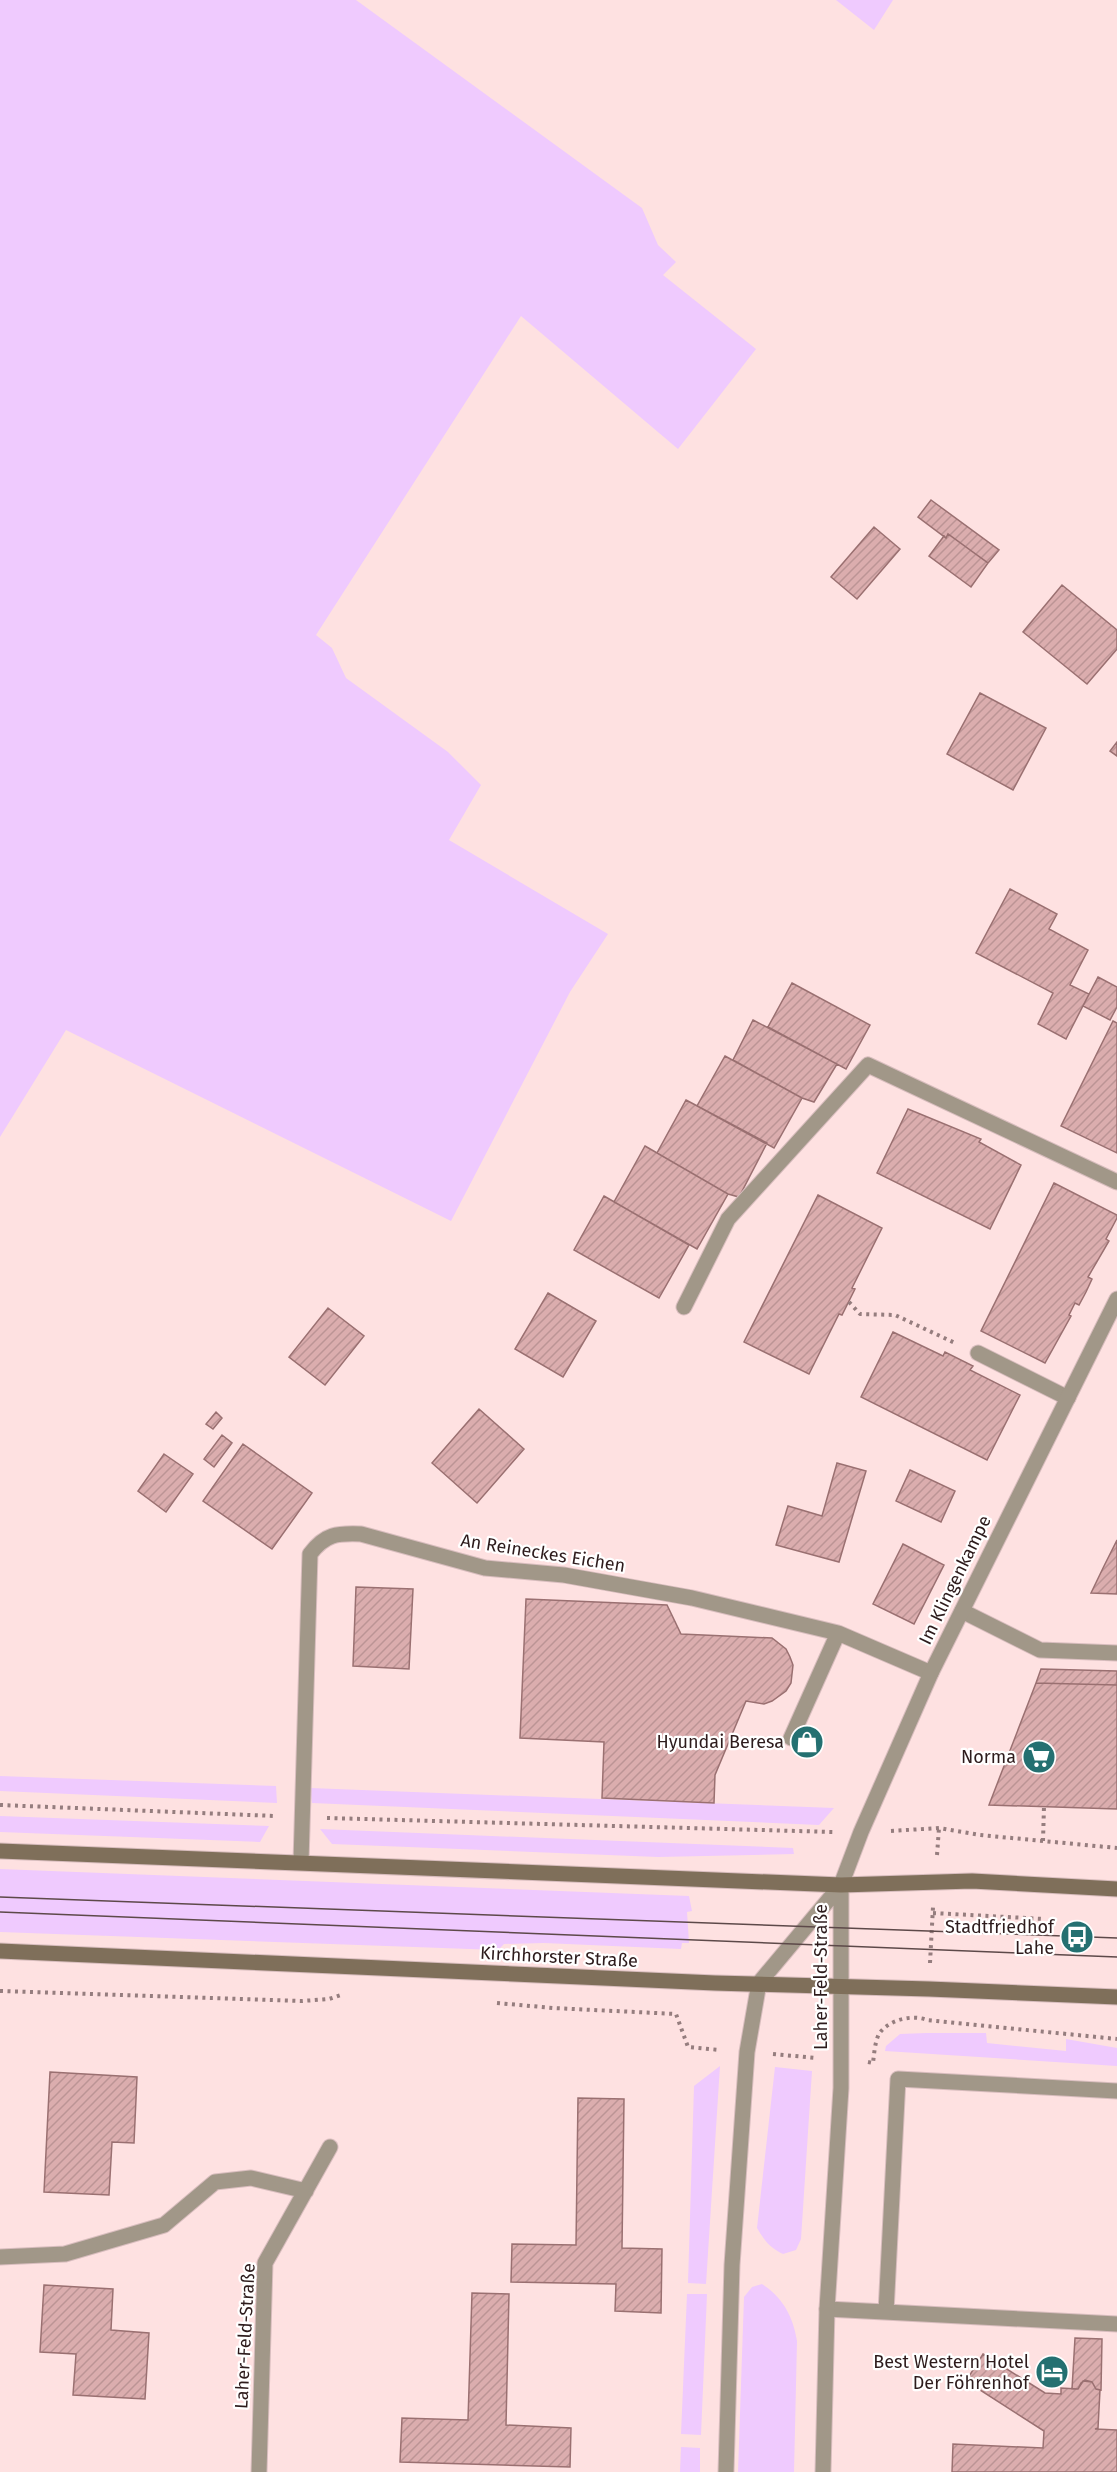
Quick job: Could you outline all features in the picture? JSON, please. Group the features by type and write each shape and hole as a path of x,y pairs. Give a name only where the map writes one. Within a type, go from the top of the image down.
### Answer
{"main road":[{"path":"0,1851 840,1885 972,1881 1117,1889"},
{"name":"Kirchhorster Straße","path":"0,1951 715,1983 1117,1997"}],"street":[{"path":"684,1306 728,1219 868,1065 1117,1182"},
{"name":"Im Klingenkampe","path":"840,1885 931,1673 1117,1299"},
{"path":"978,1353 1068,1398"},
{"name":"An Reineckes Eichen","path":"301,1862 310,1554 320,1542 340,1533 361,1534 485,1568 564,1575 692,1598 838,1633 931,1673"},
{"path":"962,1611 1040,1650 1117,1653"},
{"path":"791,1738 838,1633"},
{"name":"Laher-Feld-Straße","path":"726,2472 732,2265 747,2052 759,1983 840,1885"},
{"name":"Laher-Feld-Straße","path":"823,2472 827,2309 841,2088 840,1885"},
{"path":"886,2312 898,2079 1117,2091"},
{"name":"Laher-Feld-Straße","path":"259,2472 265,2263 330,2147"},
{"path":"0,2257 65,2254 164,2225 215,2182 250,2178 306,2191"},
{"path":"827,2309 1117,2324"}],"path":[{"path":"849,1302 860,1314 895,1315 978,1353"},
{"path":"0,1805 302,1817 861,1832 939,1828 980,1835 1117,1848"},
{"path":"1043,1841 1044,1806"},
{"path":"927,2020 939,1828"},
{"path":"933,1913 1044,1919"},
{"path":"0,1991 302,2001 329,1999 346,1993"},
{"path":"495,2003 676,2014 688,2047 873,2063 879,2034 895,2020 921,2018 1117,2039"}],"shaded area":[{"path":"0,0 356,0 642,208 658,245 676,262 663,275 756,349 678,449 521,316 316,635 332,648 346,678 448,752 481,785 449,840 608,934 570,992 451,1221 66,1030 0,1137"},
{"path":"836,0 893,0 874,30"},
{"path":"0,1776 276,1786 277,1803 0,1791"},
{"path":"310,1788 834,1808 819,1825 312,1803"},
{"path":"0,1816 269,1826 260,1842 0,1832"},
{"path":"320,1829 793,1848 794,1854 658,1857 332,1844"},
{"path":"0,1869 689,1896 692,1911 687,1912 689,1943 682,1943 681,1949 544,1943 504,1944 498,1950 0,1932"},
{"path":"986,2033 987,2043 1066,2051 1066,2039 1117,2048 1117,2066 885,2051 886,2046 900,2034"},
{"path":"720,2066 706,2284 688,2283 694,2086"},
{"path":"775,2067 812,2071 801,2239 796,2250 783,2254 768,2243 757,2228"},
{"path":"762,2284 776,2295 786,2308 797,2341 794,2472 738,2472 744,2297 752,2287"},
{"path":"687,2294 707,2294 701,2435 681,2434"},
{"path":"681,2447 700,2448 700,2472 680,2472"}],"building":[{"path":"931,500 999,550 988,563 948,534 946,538 918,517"},
{"path":"874,527 900,549 857,599 831,577"},
{"path":"948,534 988,563 971,587 929,556"},
{"path":"1062,585 1117,630 1117,649 1087,684 1023,632"},
{"path":"980,693 1046,728 1013,790 947,754"},
{"path":"1117,742 1117,756 1110,751"},
{"path":"1010,889 1057,914 1049,929 1088,950 1070,985 1089,994 1066,1039 1038,1024 1053,993 976,953"},
{"path":"1098,977 1117,987 1117,1007 1110,1020 1083,1006"},
{"path":"792,983 870,1025 846,1069 768,1027"},
{"path":"753,1020 837,1064 814,1102 802,1098 733,1060"},
{"path":"1113,1021 1117,1023 1117,1153 1061,1126"},
{"path":"725,1056 802,1098 774,1148 697,1106"},
{"path":"686,1100 767,1143 739,1197 728,1194 657,1153"},
{"path":"908,1109 981,1139 979,1142 1021,1165 990,1229 877,1173"},
{"path":"645,1146 728,1194 697,1249 614,1202"},
{"path":"1054,1183 1117,1215 1117,1218 1106,1239 1109,1241 1088,1277 1092,1279 1086,1292 1079,1305 1075,1303 1069,1315 1071,1316 1045,1363 981,1331"},
{"path":"818,1195 882,1228 852,1288 855,1289 842,1315 839,1314 809,1374 744,1342"},
{"path":"604,1196 689,1245 659,1298 574,1250"},
{"path":"548,1293 596,1321 563,1377 515,1349"},
{"path":"328,1308 364,1336 325,1385 289,1357"},
{"path":"893,1332 943,1356 945,1352 973,1366 970,1370 1020,1395 987,1460 861,1397"},
{"path":"479,1409 524,1449 477,1503 432,1463"},
{"path":"216,1412 222,1418 213,1429 206,1424"},
{"path":"222,1435 232,1443 214,1467 204,1459"},
{"path":"243,1444 312,1493 272,1549 203,1501"},
{"path":"164,1454 193,1474 166,1512 138,1491"},
{"path":"837,1463 866,1471 839,1562 776,1545 788,1506 822,1516"},
{"path":"910,1470 955,1491 941,1522 896,1501"},
{"path":"1117,1540 1117,1594 1091,1593 1104,1566"},
{"path":"903,1544 944,1565 914,1624 873,1604"},
{"path":"356,1587 413,1589 409,1669 353,1666"},
{"path":"526,1599 667,1605 681,1634 772,1638 786,1649 790,1657 793,1665 791,1683 786,1691 772,1701 764,1704 746,1701 715,1775 714,1803 602,1798 604,1742 520,1738"},
{"path":"1041,1669 1117,1671 1117,1685 1036,1683"},
{"path":"1036,1683 1117,1685 1117,1809 989,1805"},
{"path":"50,2072 137,2077 134,2143 112,2142 109,2195 44,2192"},
{"path":"578,2098 624,2099 622,2248 662,2249 661,2313 615,2311 616,2284 511,2282 512,2244 576,2245"},
{"path":"44,2285 113,2289 111,2330 149,2333 145,2399 73,2395 76,2354 40,2352"},
{"path":"472,2293 509,2294 506,2425 571,2428 570,2467 400,2462 402,2418 468,2420"},
{"path":"1075,2338 1102,2339 1101,2390 1096,2389 1092,2382 1085,2380 1078,2389 1072,2389"},
{"path":"983,2354 1045,2393 1061,2394 1061,2388 1078,2389 1083,2381 1092,2382 1096,2389 1100,2390 1098,2428 1095,2429 1117,2430 1117,2472 952,2472 953,2444 1043,2448 1044,2431 966,2381"}],"tram line":[{"path":"0,1897 1117,1938"},
{"path":"0,1912 1117,1957"}],"place":[{"name":"Hyundai Beresa","path":"807,1742"},
{"name":"Norma","path":"1039,1757"},
{"name":"Stadtfriedhof Lahe","path":"1077,1937"},
{"name":"Best Western Hotel Der Föhrenhof","path":"1052,2372"}]}
